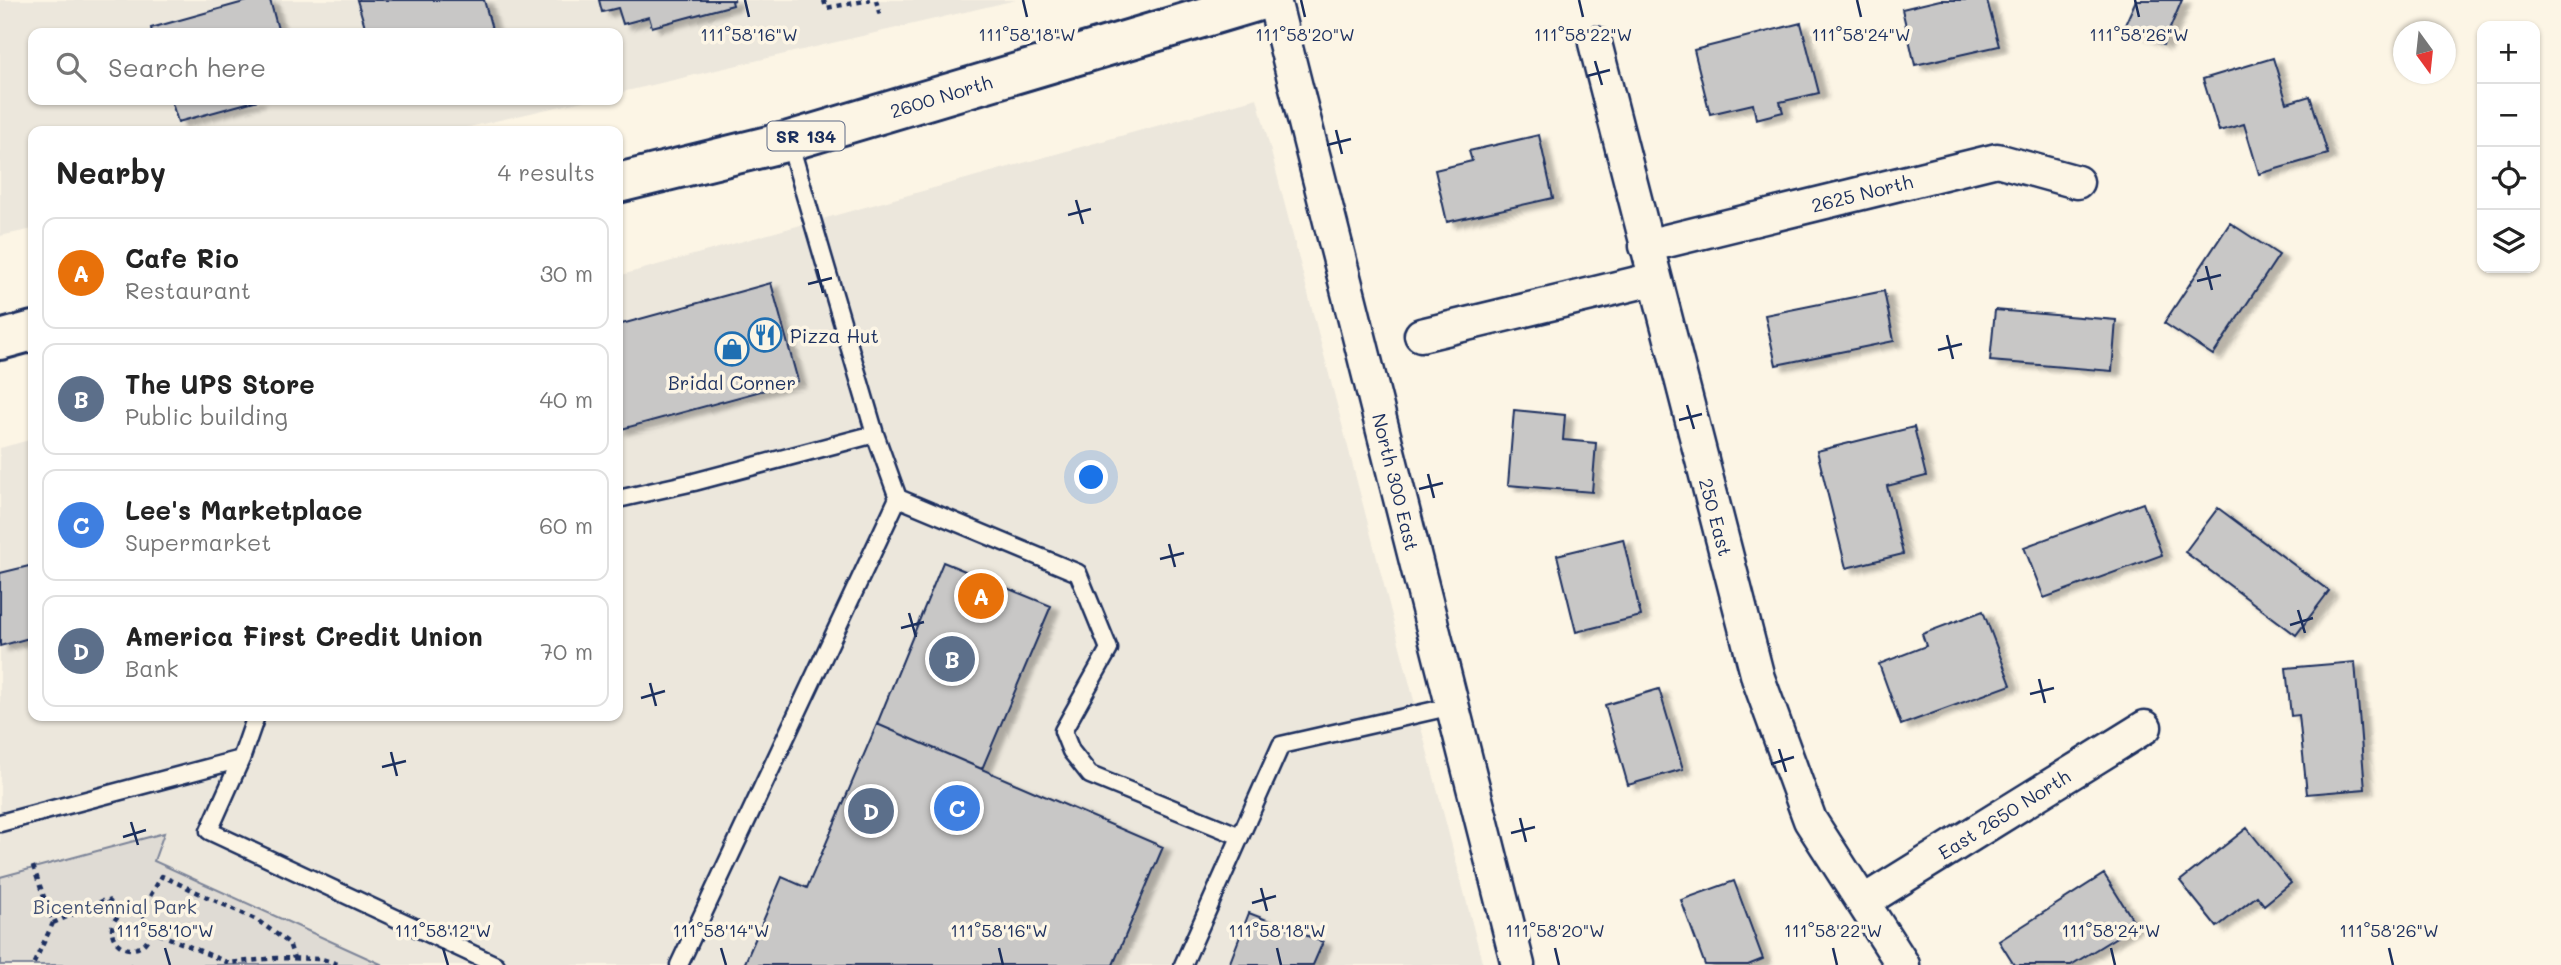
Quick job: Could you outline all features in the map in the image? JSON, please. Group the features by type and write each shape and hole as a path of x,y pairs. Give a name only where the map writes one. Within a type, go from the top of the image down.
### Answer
{"main road":[{"name":"2600 North","path":"623,182 789,141 1262,0"},
{"path":"0,340 28,332"}],"street":[{"name":"North 300 East","path":"1274,0 1518,965"},
{"name":"250 East","path":"1595,43 1758,678 1810,820 1903,965"},
{"name":"2625 North","path":"1646,246 1997,160 2077,182"},
{"path":"1421,335 1654,279"},
{"name":"East 2650 North","path":"1863,902 2145,727"}],"lane":[{"path":"679,965 898,498 875,434 789,141"},
{"path":"623,498 875,434"},
{"path":"898,498 1078,573 1109,649 1063,731 1071,751 1090,775 1240,836"},
{"path":"1182,965 1281,745 1453,706"},
{"path":"254,721 241,760 209,831 496,965"},
{"path":"0,823 241,760"}],"path":[{"path":"824,0 826,8 870,0"},
{"path":"876,0 880,16"},
{"path":"33,866 53,923"},
{"path":"140,913 162,876 257,920 289,943 294,958"},
{"path":"33,965 53,923 107,899 122,913"},
{"path":"122,913 140,913 147,920 150,936 142,946 130,950 124,948 114,940 111,928 117,916 122,913"},
{"path":"150,930 229,964 294,958 322,959 341,965"}],"shaded area":[{"path":"0,0 1016,0 623,92 623,28 28,28 28,105 565,105 474,126 28,126 28,230 0,236"},
{"path":"1257,98 1483,965 376,965 154,861 163,833 0,877 0,448 28,440 28,721 623,721 623,275"}],"green space":[{"name":"Bicentennial Park","path":"164,833 154,861 383,965 0,965 0,877"}],"building":[{"path":"251,0 270,0 278,28 151,28"},
{"path":"357,0 484,0 492,28 365,28"},
{"path":"599,0 735,0 732,1 733,5 652,27 649,17 623,24 618,8 602,12"},
{"path":"1940,0 1987,0 1999,46 1915,65 1902,9"},
{"path":"2136,0 2182,0 2163,45 2124,27"},
{"path":"1801,23 1819,93 1780,102 1783,112 1756,119 1753,104 1710,114 1694,50"},
{"path":"2273,58 2287,103 2310,96 2328,154 2259,174 2244,124 2219,131 2203,79"},
{"path":"173,105 240,105 178,122"},
{"path":"1539,135 1553,198 1447,222 1435,170 1472,161 1469,151"},
{"path":"2230,223 2279,255 2213,355 2164,323"},
{"path":"771,283 798,381 623,429 623,324"},
{"path":"1884,291 1894,341 1776,365 1765,315"},
{"path":"1995,310 2116,320 2112,371 1990,361"},
{"path":"1514,410 1565,415 1563,440 1596,443 1592,492 1508,485"},
{"path":"1914,427 1926,476 1887,486 1903,554 1846,568 1817,451"},
{"path":"2143,503 2162,555 2044,598 2024,547"},
{"path":"2218,508 2329,591 2296,635 2185,552"},
{"path":"1623,539 1641,616 1576,632 1557,555"},
{"path":"943,562 1051,606 982,769 877,724"},
{"path":"28,566 28,638 0,646 0,573"},
{"path":"1983,611 2011,685 1901,725 1879,664 1926,646 1922,634"},
{"path":"2355,662 2365,789 2307,794 2299,715 2291,716 2286,668"},
{"path":"1659,689 1683,769 1628,785 1605,705"},
{"path":"877,724 1163,847 1113,965 744,965 782,877 807,888"},
{"path":"2247,828 2291,883 2264,905 2257,896 2217,927 2180,881"},
{"path":"2104,874 2136,925 2071,965 2014,965 1999,941"},
{"path":"1734,881 1763,959 1748,965 1705,965 1681,900"},
{"path":"1249,913 1323,942 1313,965 1229,965"}],"place":[{"name":"Pizza Hut","path":"765,335"},
{"name":"Bridal Corner","path":"732,349"},
{"name":"Cafe Rio","path":"981,596"},
{"name":"The UPS Store","path":"952,659"},
{"name":"Lee's Marketplace","path":"957,808"},
{"name":"America First Credit Union","path":"871,811"}]}
